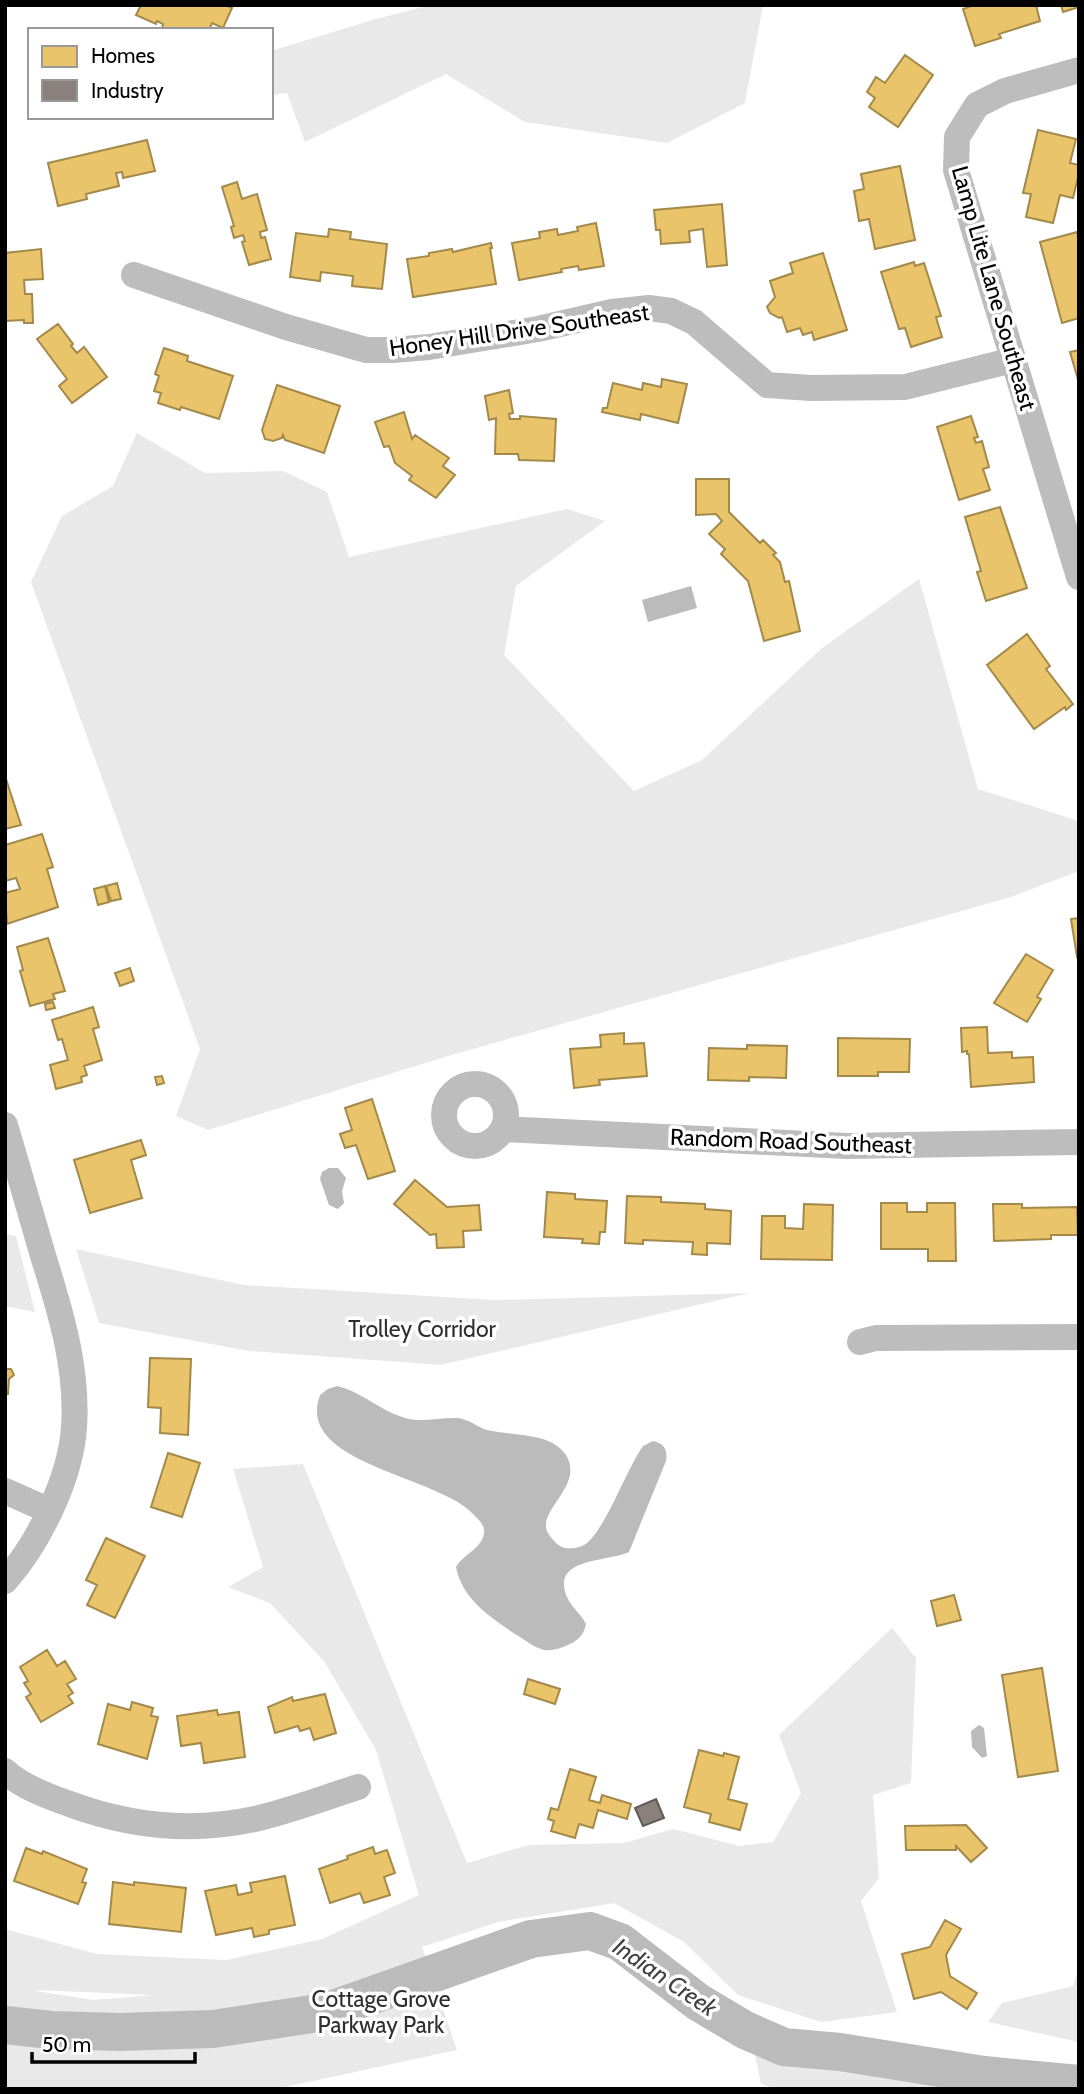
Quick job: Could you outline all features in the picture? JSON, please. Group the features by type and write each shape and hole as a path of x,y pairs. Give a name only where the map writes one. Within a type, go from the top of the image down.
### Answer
{"street":[{"name":"Lamp Lite Lane Southeast","path":"1079,70 1005,91 977,105 957,137 956,170 1079,577"},
{"name":"Honey Hill Drive Southeast","path":"134,275 286,327 366,350 429,347 538,329 612,312 649,308 671,311 694,322 767,385 811,388 905,387 1013,360"},
{"path":"5,1125 62,1317 73,1374 74,1428 64,1477 50,1511 18,1567 5,1581"},
{"name":"Random Road Southeast","path":"503,1129 848,1146 1079,1142"},
{"path":"860,1342 876,1338 1079,1337"},
{"path":"5,1491 50,1511"},
{"path":"5,1771 48,1796 93,1813 150,1825 204,1827 256,1819 358,1787"}],"green space":[{"path":"431,5 763,5 745,103 667,143 525,122 446,74 305,142 287,93 273,95 273,50"},
{"path":"137,433 205,473 283,471 327,492 349,557 567,509 605,521 516,586 504,655 634,791 702,760 822,648 919,579 978,789 1079,821 1079,871 1011,897 448,1056 208,1130 176,1116 200,1049 31,582 62,516 113,486"},
{"path":"5,1234 16,1236 35,1312 5,1306"},
{"name":"Trolley Corridor","path":"76,1249 244,1285 495,1300 749,1293 441,1365 249,1351 99,1323"},
{"name":"Cottage Grove Parkway Park","path":"303,1464 467,1863 529,1845 624,1843 673,1829 739,1846 773,1842 801,1793 779,1735 892,1628 916,1658 911,1783 873,1795 879,1878 861,1901 897,2012 821,2022 738,1995 684,1942 614,1903 498,1922 422,1947 457,2050 276,2089 5,2089 5,1929 97,1954 226,1960 322,1939 419,1895 376,1750 324,1661 270,1603 228,1587 263,1567 233,1469","holes":["36,1990 153,1995 93,2000"]},
{"path":"1079,1967 1079,2042 988,2022 1002,2003 1073,1986"},
{"path":"747,2015 947,2089 776,2089 761,2084"}],"shaded area":[{"path":"691,586 697,608 648,622 642,600"},
{"path":"329,1168 338,1168 346,1178 342,1191 344,1203 338,1209 329,1205 320,1179 322,1172"},
{"path":"337,1386 405,1418 462,1419 487,1430 551,1442 566,1455 570,1467 565,1489 547,1518 546,1527 554,1541 565,1548 582,1546 595,1534 643,1446 653,1441 662,1445 666,1450 666,1461 629,1552 584,1563 567,1574 564,1584 567,1597 586,1624 578,1639 560,1648 544,1650 515,1634 478,1606 464,1589 456,1567 478,1546 484,1535 482,1524 457,1502 348,1453 328,1438 318,1419 320,1395"},
{"path":"979,1725 984,1728 987,1756 982,1758 972,1747 971,1731"}],"building: Homes":[{"path":"141,5 226,5 232,8 223,28 212,23 210,28 162,28 163,24 157,21 156,24 136,15"},
{"path":"974,5 1036,5 1040,21 999,34 1001,38 975,46 963,9"},
{"path":"1061,5 1079,5 1079,7 1063,12"},
{"path":"905,55 933,75 898,127 869,107 875,98 867,92 876,77 885,83"},
{"path":"1038,130 1076,139 1070,163 1079,165 1073,198 1060,195 1053,223 1026,217 1031,194 1023,193"},
{"path":"147,140 155,171 123,178 122,172 116,173 119,186 86,194 87,199 58,206 48,163"},
{"path":"900,166 915,240 875,249 869,219 859,221 854,191 864,189 861,174"},
{"path":"237,182 242,199 257,194 267,230 260,232 261,238 265,237 271,259 249,265 242,242 245,241 243,235 234,238 231,227 234,226 222,187"},
{"path":"722,204 727,265 707,267 703,229 689,231 690,242 661,244 654,210"},
{"path":"596,223 604,266 579,270 578,266 561,269 562,272 519,280 512,243 540,238 539,232 557,229 558,235 578,231 577,227"},
{"path":"329,229 351,232 350,239 387,244 382,289 352,286 353,276 321,272 320,281 290,277 296,233 328,237"},
{"path":"1077,232 1079,318 1062,323 1040,242"},
{"path":"491,243 496,284 413,297 407,259"},
{"path":"41,249 43,279 24,280 25,294 32,294 33,323 24,323 24,320 5,321 5,253"},
{"path":"823,253 847,330 814,340 812,332 803,335 800,328 787,332 782,317 770,313 767,307 775,297 770,281 793,273 790,263"},
{"path":"914,262 915,266 924,263 941,316 936,317 942,337 911,347 905,328 899,329 881,272"},
{"path":"58,324 77,353 84,347 107,377 72,403 59,386 67,379 37,339"},
{"path":"164,348 188,356 187,361 233,376 219,419 158,403 161,393 154,391 159,376 155,374"},
{"path":"1079,350 1079,383 1070,352"},
{"path":"662,379 687,384 678,423 641,414 640,420 602,412 603,408 607,408 613,383 642,390 643,383 661,387"},
{"path":"277,385 340,406 324,453 285,440 283,435 273,441 265,439 262,430"},
{"path":"509,390 513,413 509,414 510,419 520,419 520,416 556,419 554,461 519,460 518,454 495,454 496,418 489,420 485,396"},
{"path":"404,412 412,439 415,435 449,458 443,466 455,475 436,498 409,480 412,476 395,463 389,446 384,447 375,422"},
{"path":"971,416 978,437 974,438 976,443 982,441 989,467 983,469 990,490 959,500 937,427"},
{"path":"696,479 729,479 729,512 760,543 763,540 776,553 773,555 780,562 785,582 789,581 800,631 764,641 748,581 721,554 725,549 709,534 722,521 716,514 696,515"},
{"path":"1000,507 1027,588 986,601 977,572 981,571 965,517"},
{"path":"1027,634 1050,666 1046,669 1073,704 1034,729 987,665"},
{"path":"5,776 21,825 5,829"},
{"path":"42,834 53,867 47,869 58,907 7,924 5,893 20,889 16,878 5,881 5,845"},
{"path":"117,883 121,899 111,901 106,886"},
{"path":"105,886 109,902 98,905 94,889"},
{"path":"1079,918 1079,956 1077,957 1071,919"},
{"path":"48,938 65,991 53,994 55,999 30,1006 20,971 23,970 17,947"},
{"path":"1026,954 1053,970 1037,997 1041,999 1027,1022 994,1003"},
{"path":"130,968 134,981 120,986 115,973"},
{"path":"53,1002 55,1008 46,1010 45,1004"},
{"path":"93,1007 99,1027 93,1029 102,1060 84,1066 87,1075 81,1077 82,1082 56,1089 50,1065 68,1060 62,1039 58,1040 52,1020"},
{"path":"987,1027 988,1053 1012,1052 1012,1058 1033,1057 1034,1082 971,1087 969,1054 967,1051 962,1052 961,1028"},
{"path":"624,1033 624,1044 644,1043 647,1076 599,1080 600,1085 574,1088 570,1049 601,1047 600,1035"},
{"path":"838,1038 910,1039 909,1072 878,1072 878,1076 838,1076"},
{"path":"747,1045 787,1046 786,1078 708,1080 709,1048 747,1049"},
{"path":"162,1076 164,1083 157,1085 155,1077"},
{"path":"372,1099 395,1171 368,1179 356,1145 345,1148 340,1134 352,1130 345,1108"},
{"path":"141,1140 146,1155 131,1160 142,1198 90,1213 74,1160"},
{"path":"415,1180 447,1207 479,1205 481,1230 463,1231 464,1247 437,1248 436,1234 430,1235 394,1204"},
{"path":"547,1192 575,1194 575,1199 607,1201 605,1232 600,1232 599,1244 582,1243 583,1239 544,1237"},
{"path":"627,1196 661,1197 661,1202 705,1204 705,1209 731,1211 730,1244 707,1243 707,1255 692,1254 693,1242 643,1240 643,1244 625,1243"},
{"path":"881,1203 907,1203 907,1212 927,1212 927,1203 955,1203 956,1261 928,1261 928,1249 881,1249"},
{"path":"804,1204 833,1205 832,1260 761,1259 762,1216 785,1216 785,1228 803,1229"},
{"path":"993,1204 1022,1204 1022,1208 1077,1207 1078,1235 994,1241"},
{"path":"5,1353 6,1369 11,1369 14,1375 9,1379 8,1394 5,1394"},
{"path":"150,1358 191,1359 188,1435 160,1433 161,1408 148,1407"},
{"path":"168,1453 200,1463 182,1517 151,1507"},
{"path":"106,1538 145,1556 115,1618 87,1605 97,1585 86,1580"},
{"path":"954,1595 961,1620 937,1626 931,1601"},
{"path":"47,1650 57,1666 65,1661 76,1679 67,1684 73,1693 68,1696 73,1703 41,1722 26,1697 31,1694 24,1683 28,1681 20,1667"},
{"path":"1042,1668 1058,1771 1018,1777 1002,1675"},
{"path":"528,1679 560,1689 555,1704 524,1694"},
{"path":"325,1694 336,1733 314,1740 310,1728 300,1731 298,1726 275,1733 268,1707 292,1697 293,1701"},
{"path":"132,1702 153,1708 151,1716 158,1717 147,1759 98,1744 108,1704 130,1710"},
{"path":"217,1710 218,1715 239,1712 245,1757 204,1763 201,1743 181,1746 177,1716"},
{"path":"699,1750 739,1757 728,1799 747,1804 740,1830 709,1822 711,1814 684,1807"},
{"path":"570,1769 596,1777 589,1800 600,1803 602,1795 631,1804 627,1819 598,1810 593,1828 579,1824 575,1838 551,1831 554,1821 548,1819 551,1808 558,1810"},
{"path":"966,1825 987,1848 971,1862 956,1846 956,1850 906,1850 905,1826"},
{"path":"373,1847 375,1854 387,1850 395,1873 384,1877 390,1895 364,1903 360,1893 330,1903 319,1869"},
{"path":"26,1848 42,1854 43,1851 87,1869 82,1882 86,1883 78,1904 14,1881"},
{"path":"285,1876 295,1925 269,1930 269,1934 254,1937 252,1928 216,1935 205,1891 236,1885 238,1895 252,1892 250,1883"},
{"path":"113,1882 186,1888 181,1932 109,1924"},
{"path":"945,1920 961,1929 946,1955 950,1976 977,1993 967,2009 941,1992 914,1999 902,1954 930,1947"}],"building: Industry":[{"path":"656,1799 664,1818 643,1826 635,1808"}],"waterway":[{"name":"Indian Creek","path":"5,2025 51,2030 119,2032 213,2029 325,2012 531,1939 590,1931 620,1942 698,2002 745,2030 784,2047 840,2052 984,2075 1079,2084"}]}
